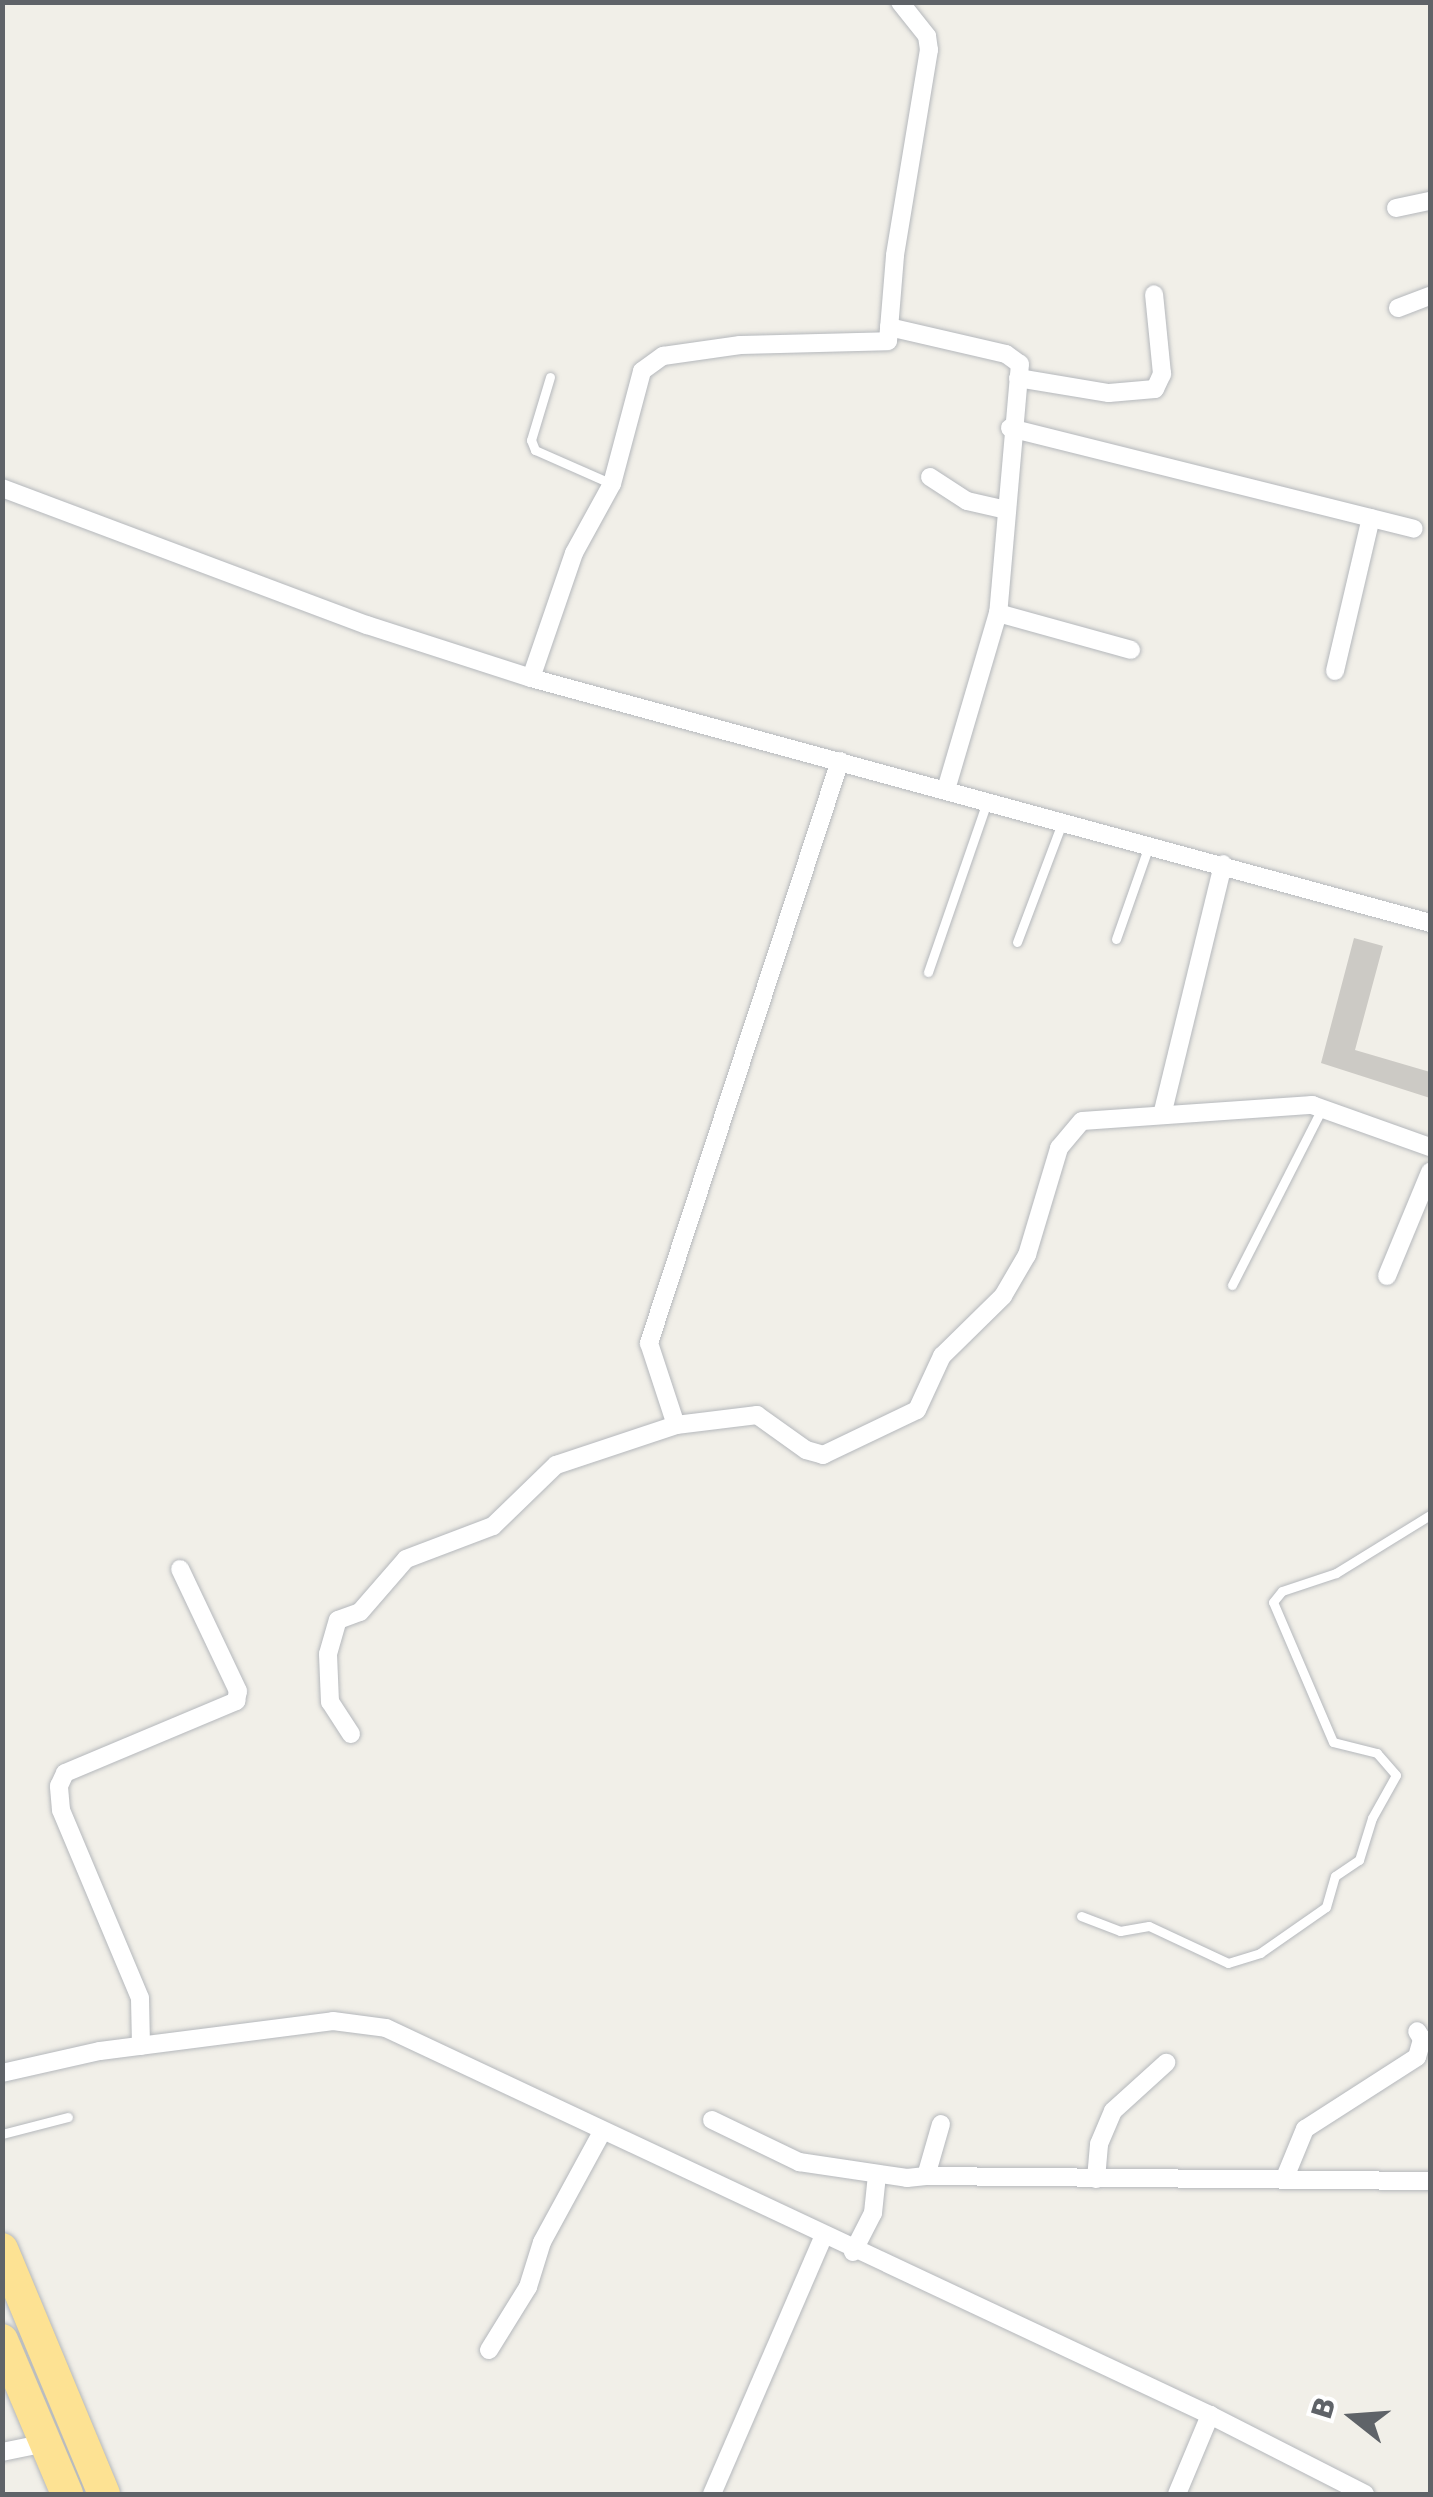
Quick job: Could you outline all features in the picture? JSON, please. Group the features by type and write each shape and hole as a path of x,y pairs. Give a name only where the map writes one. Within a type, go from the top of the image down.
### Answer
{"highway":[{"path":"2,2249 104,2494"},
{"path":"2,2340 67,2494"}],"street":[{"path":"531,678 574,553 612,484 635,383 652,362 740,345 820,340 882,346 889,327 929,50 927,36 900,2"},
{"path":"1396,208 1430,201"},
{"path":"1018,378 1109,393 1155,389 1162,374 1154,294"},
{"path":"1398,308 1430,296"},
{"path":"889,327 1006,354 1020,364 1002,509 998,613 946,790"},
{"path":"1010,428 1414,528"},
{"path":"930,477 967,501 1002,509"},
{"path":"2,488 367,625 531,678 1430,923"},
{"path":"1335,671 1371,518"},
{"path":"998,613 1131,650"},
{"path":"676,1425 654,1368 651,1336 840,762"},
{"path":"1163,1112 1223,864"},
{"path":"351,1734 330,1702 328,1654 338,1620 360,1612 406,1560 492,1526 556,1464 676,1425 757,1414 806,1450 824,1455 917,1410 942,1356 1003,1296 1027,1255 1053,1165 1074,1126 1163,1112 1322,1107 1430,1147"},
{"path":"1387,1276 1430,1172"},
{"path":"141,2046 140,1998 61,1810 59,1786 65,1773 236,1701 238,1692 180,1569"},
{"path":"2,2073 141,2046 359,2022 400,2033 853,2252 1210,2415 1364,2494"},
{"path":"1286,2174 1305,2128 1417,2056 1422,2038 1417,2032"},
{"path":"1096,2179 1099,2144 1114,2111 1166,2063"},
{"path":"712,2120 799,2162 877,2176 1096,2179 1286,2174 1430,2181"},
{"path":"926,2176 941,2124"},
{"path":"489,2350 528,2287 538,2251 602,2132"},
{"path":"853,2252 869,2221 877,2176"},
{"path":"712,2494 823,2237"},
{"path":"1176,2494 1210,2415"},
{"path":"2,2452 46,2443"}],"lane":[{"path":"550,377 531,440 535,450 612,484"},
{"path":"928,972 987,802"},
{"path":"1017,942 1063,821"},
{"path":"1116,939 1149,844"},
{"path":"1232,1284 1322,1107"},
{"path":"1081,1916 1120,1931 1149,1926 1228,1963 1260,1954 1326,1908 1331,1883 1359,1860 1372,1818 1396,1775 1377,1753 1333,1742 1273,1602 1282,1591 1336,1574 1430,1515"},
{"path":"2,2134 68,2117"}],"building":[{"path":"1354,938 1383,946 1355,1050 1430,1072 1430,1098 1321,1063"}]}
